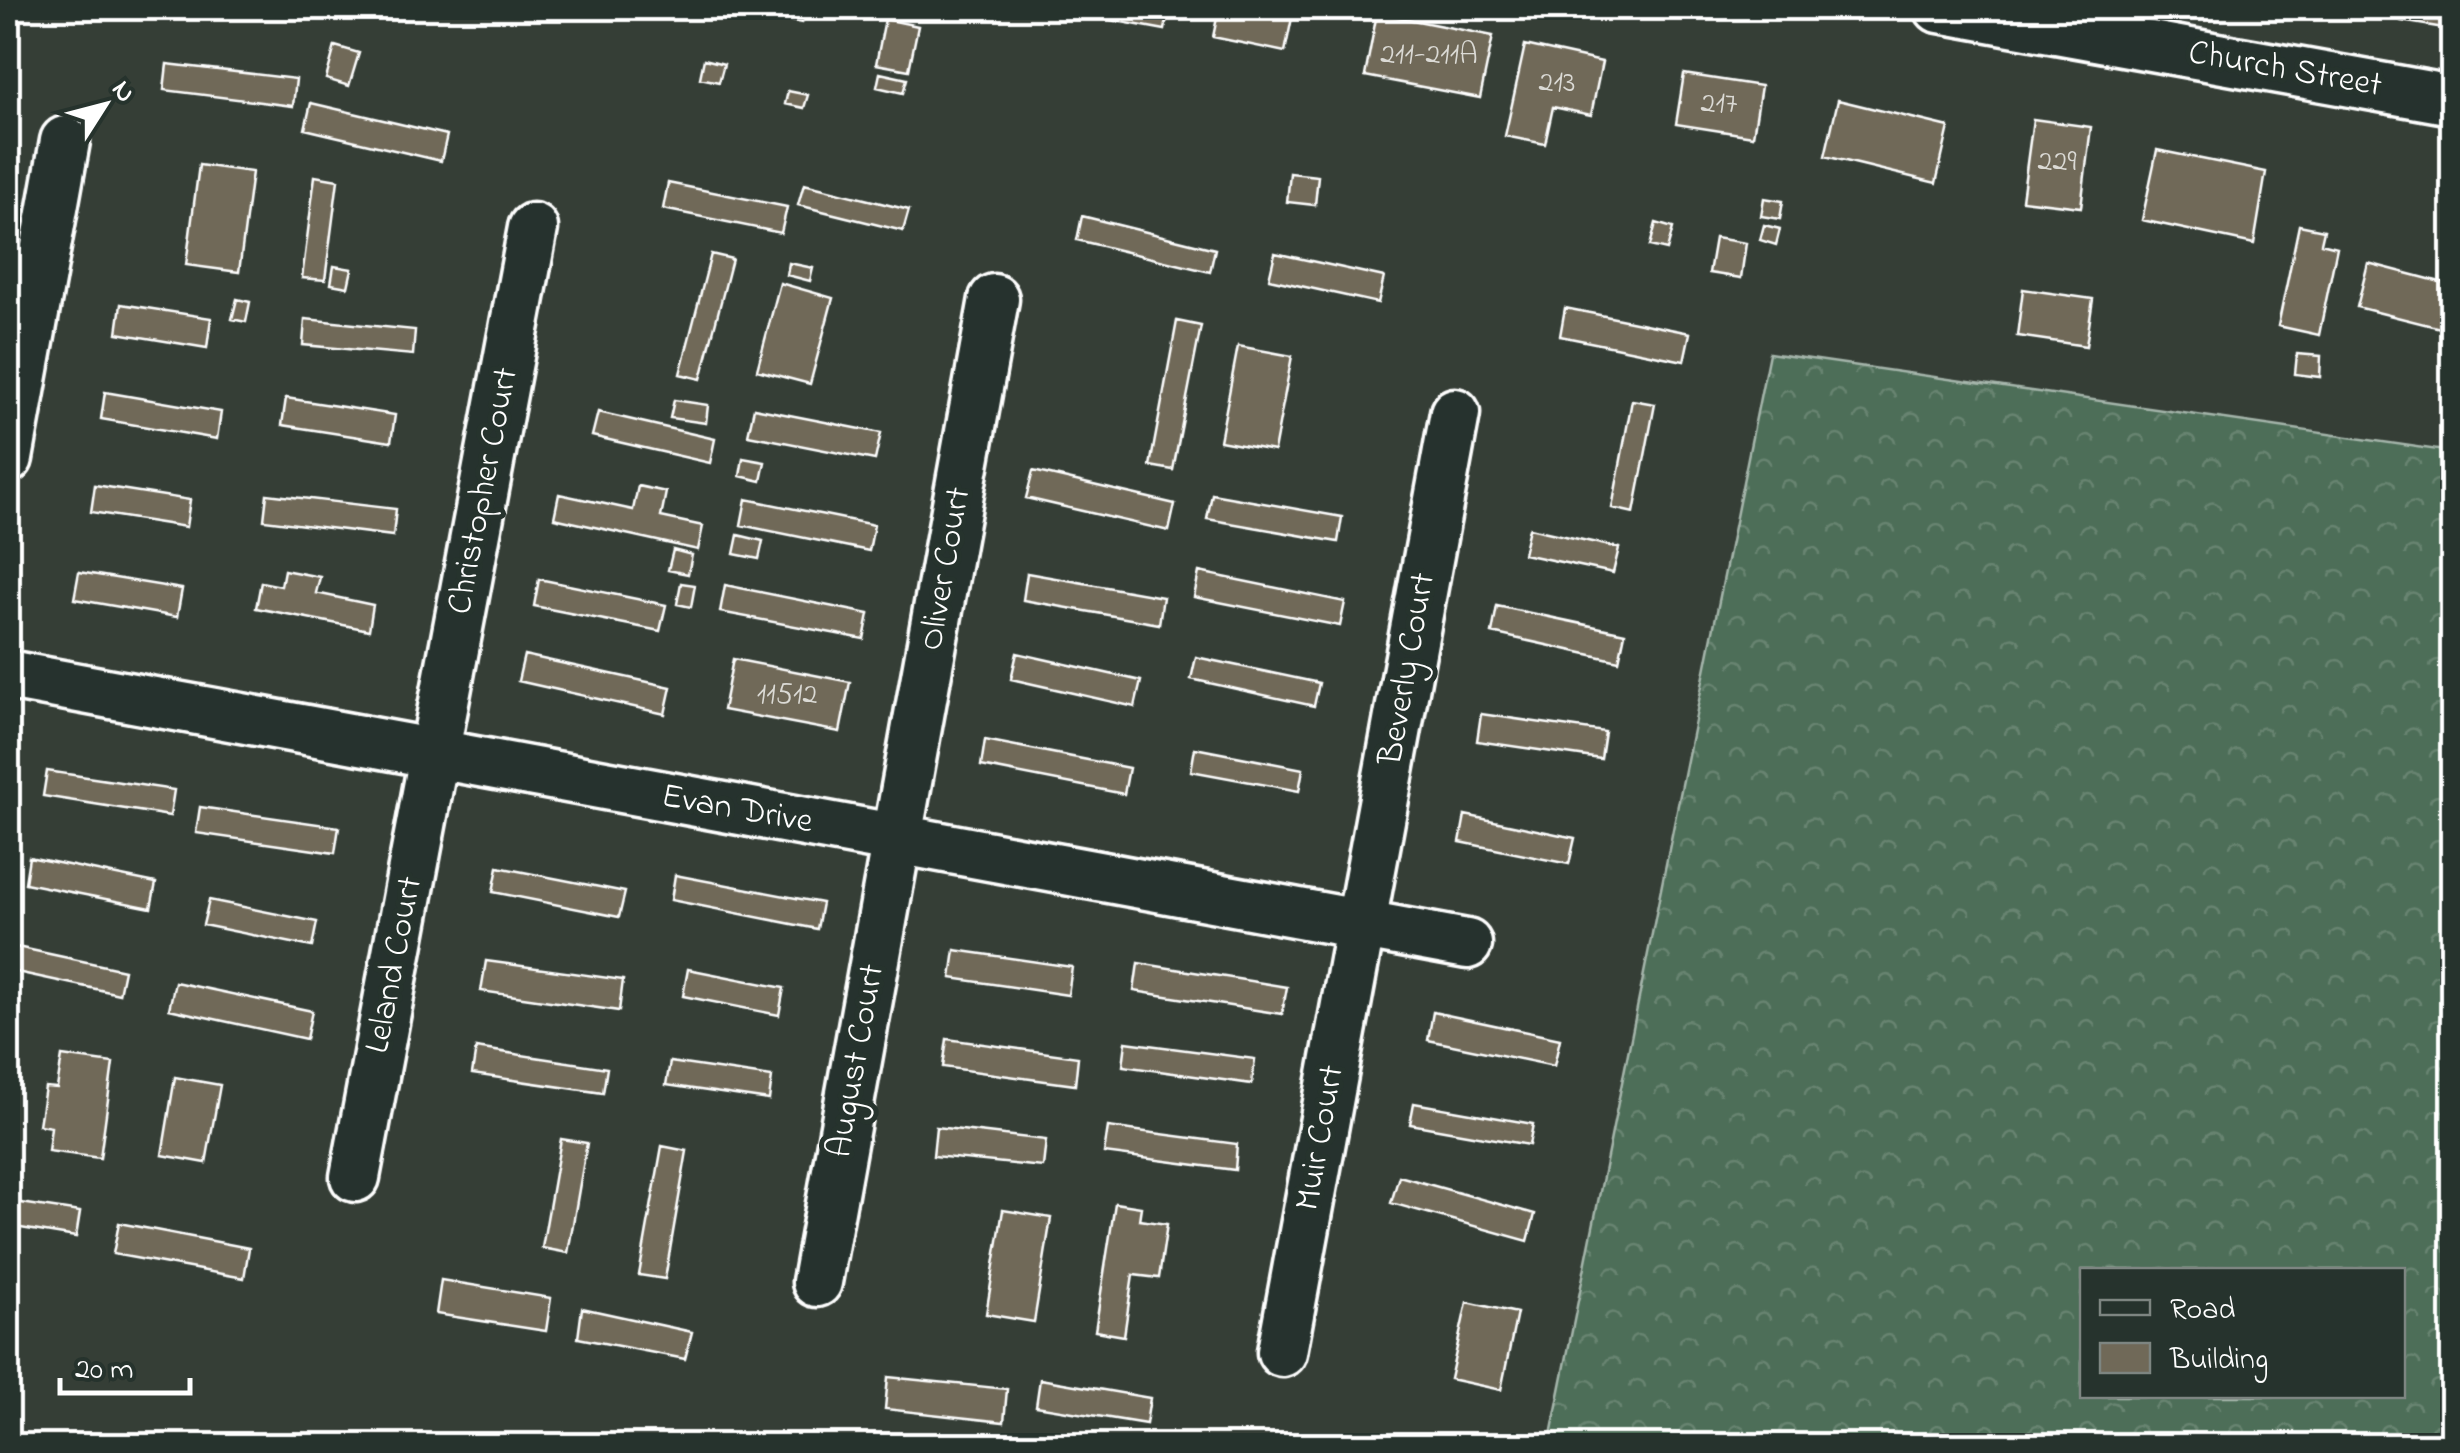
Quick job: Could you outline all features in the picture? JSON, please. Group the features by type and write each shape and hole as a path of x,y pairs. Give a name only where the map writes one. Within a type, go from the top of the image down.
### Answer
{"street":[{"name":"Church Street","path":"1939,8 2452,100"},
{"path":"8,458 65,141"},
{"name":"Christopher Court","path":"435,754 533,228"},
{"name":"Oliver Court","path":"897,839 994,300"},
{"name":"Beverly Court","path":"1361,924 1455,413"},
{"name":"Evan Drive","path":"8,675 1467,944"},
{"name":"Leland Court","path":"355,1177 435,754"},
{"name":"August Court","path":"817,1282 897,839"},
{"name":"Muir Court","path":"1282,1352 1361,924"}],"green space":[{"path":"1769,353 2452,452 2452,1445 1549,1445"}],"building":[{"path":"757,8 805,8 802,23 756,14"},
{"path":"1086,8 1169,8 1165,30 1084,15"},
{"path":"1219,8 1294,8 1285,52 1213,37"},
{"path":"2402,8 2447,8 2444,28 2401,21"},
{"path":"1377,13 1493,36 1480,98 1365,76"},
{"path":"885,19 918,26 909,70 876,64"},
{"path":"1525,45 1602,62 1591,115 1553,107 1545,144 1505,136"},
{"path":"335,46 359,53 349,86 326,79"},
{"path":"704,59 724,64 719,82 700,78"},
{"path":"167,64 296,79 293,106 164,90"},
{"path":"880,73 907,79 903,93 877,87"},
{"path":"1684,74 1761,86 1753,136 1676,124"},
{"path":"788,91 808,95 804,108 785,104"},
{"path":"1838,100 1949,127 1936,183 1825,156"},
{"path":"311,103 447,135 441,161 305,129"},
{"path":"2033,119 2091,127 2081,207 2022,200"},
{"path":"2157,150 2266,172 2254,244 2142,220"},
{"path":"199,165 252,172 239,272 186,265"},
{"path":"1290,173 1318,176 1315,205 1287,202"},
{"path":"315,176 338,180 325,280 302,278"},
{"path":"668,183 787,207 781,233 663,209"},
{"path":"804,184 909,210 903,231 798,205"},
{"path":"1764,198 1783,201 1780,219 1761,216"},
{"path":"1082,216 1215,249 1210,272 1077,240"},
{"path":"1656,223 1673,228 1667,250 1650,246"},
{"path":"1764,225 1780,229 1776,245 1760,240"},
{"path":"2299,225 2324,230 2321,243 2337,247 2319,335 2278,326"},
{"path":"1715,238 1746,243 1741,278 1709,273"},
{"path":"1275,253 1384,277 1378,303 1269,279"},
{"path":"711,254 732,259 701,379 680,374"},
{"path":"789,263 813,268 810,281 787,275"},
{"path":"2368,263 2452,285 2452,331 2357,307"},
{"path":"334,266 352,269 348,287 331,284"},
{"path":"780,283 833,298 810,384 757,370"},
{"path":"2023,289 2093,299 2086,346 2017,336"},
{"path":"237,299 250,302 246,322 232,319"},
{"path":"121,304 211,318 207,348 117,333"},
{"path":"1565,308 1690,333 1684,361 1560,336"},
{"path":"305,319 415,330 413,355 303,345"},
{"path":"1177,321 1201,326 1173,470 1150,466"},
{"path":"1238,346 1292,356 1274,451 1220,441"},
{"path":"2297,354 2321,356 2320,377 2295,374"},
{"path":"105,392 221,412 217,439 101,419"},
{"path":"286,398 395,415 391,442 282,425"},
{"path":"674,400 708,405 706,423 670,418"},
{"path":"1632,400 1655,404 1634,513 1612,508"},
{"path":"754,408 881,433 875,460 748,435"},
{"path":"598,412 715,439 710,463 592,436"},
{"path":"743,458 765,462 761,481 740,476"},
{"path":"1033,471 1175,504 1169,531 1026,498"},
{"path":"95,485 190,500 186,527 91,512"},
{"path":"638,486 666,492 661,517 703,526 698,550 554,518 559,494 633,510"},
{"path":"267,494 396,509 393,536 264,520"},
{"path":"1212,494 1342,517 1338,542 1207,519"},
{"path":"746,499 874,525 869,551 741,525"},
{"path":"1529,528 1619,548 1613,573 1523,554"},
{"path":"738,535 763,541 759,559 734,554"},
{"path":"673,550 692,555 688,574 668,570"},
{"path":"284,570 320,577 316,593 373,605 369,630 256,608 261,582 281,586"},
{"path":"79,572 182,589 177,617 74,599"},
{"path":"1199,572 1345,602 1340,626 1194,597"},
{"path":"1027,573 1163,597 1159,624 1023,600"},
{"path":"539,579 666,605 660,631 534,606"},
{"path":"681,583 695,585 691,607 677,604"},
{"path":"725,585 869,614 864,639 720,612"},
{"path":"1497,606 1625,633 1619,661 1492,633"},
{"path":"1017,653 1141,681 1135,707 1011,679"},
{"path":"524,655 671,687 665,714 518,681"},
{"path":"1196,657 1319,683 1314,706 1191,679"},
{"path":"733,659 850,682 840,732 723,710"},
{"path":"1481,714 1605,732 1601,759 1477,741"},
{"path":"985,740 1129,768 1124,794 981,766"},
{"path":"1195,748 1303,769 1299,791 1191,771"},
{"path":"47,771 174,790 170,816 43,796"},
{"path":"200,807 339,827 335,853 196,833"},
{"path":"1465,815 1575,838 1569,864 1460,842"},
{"path":"29,857 156,883 151,908 25,883"},
{"path":"498,867 625,892 619,917 493,892"},
{"path":"675,875 822,903 817,929 671,900"},
{"path":"209,900 317,922 312,947 203,925"},
{"path":"17,947 124,970 119,994 12,971"},
{"path":"955,950 1072,967 1068,995 951,978"},
{"path":"486,961 623,980 619,1011 481,991"},
{"path":"1138,963 1287,987 1282,1014 1134,991"},
{"path":"688,969 784,988 779,1015 683,996"},
{"path":"175,982 312,1011 306,1039 169,1009"},
{"path":"1433,1012 1560,1039 1554,1066 1428,1040"},
{"path":"947,1039 1078,1057 1075,1085 943,1067"},
{"path":"1126,1042 1255,1059 1252,1084 1123,1066"},
{"path":"476,1048 607,1068 603,1093 472,1074"},
{"path":"62,1056 113,1063 100,1158 48,1151 51,1127 39,1125 45,1087 57,1088"},
{"path":"670,1062 772,1077 769,1100 666,1085"},
{"path":"175,1077 220,1085 206,1163 162,1155"},
{"path":"1414,1103 1533,1124 1529,1145 1410,1124"},
{"path":"936,1127 1046,1140 1043,1167 933,1156"},
{"path":"1108,1127 1237,1144 1235,1170 1104,1153"},
{"path":"561,1139 587,1143 568,1253 542,1248"},
{"path":"662,1146 687,1151 665,1279 639,1275"},
{"path":"1399,1176 1535,1214 1528,1241 1391,1203"},
{"path":"8,1201 80,1212 76,1237 8,1226"},
{"path":"1115,1203 1141,1207 1139,1220 1167,1224 1159,1278 1133,1275 1124,1336 1095,1331"},
{"path":"1003,1210 1051,1218 1034,1322 986,1314"},
{"path":"119,1223 249,1248 244,1278 113,1254"},
{"path":"441,1280 551,1298 546,1331 436,1314"},
{"path":"1467,1302 1517,1313 1501,1390 1450,1379"},
{"path":"582,1308 692,1332 685,1359 578,1338"},
{"path":"888,1377 1007,1389 1004,1422 885,1409"},
{"path":"1040,1379 1150,1398 1146,1424 1036,1406"}]}
